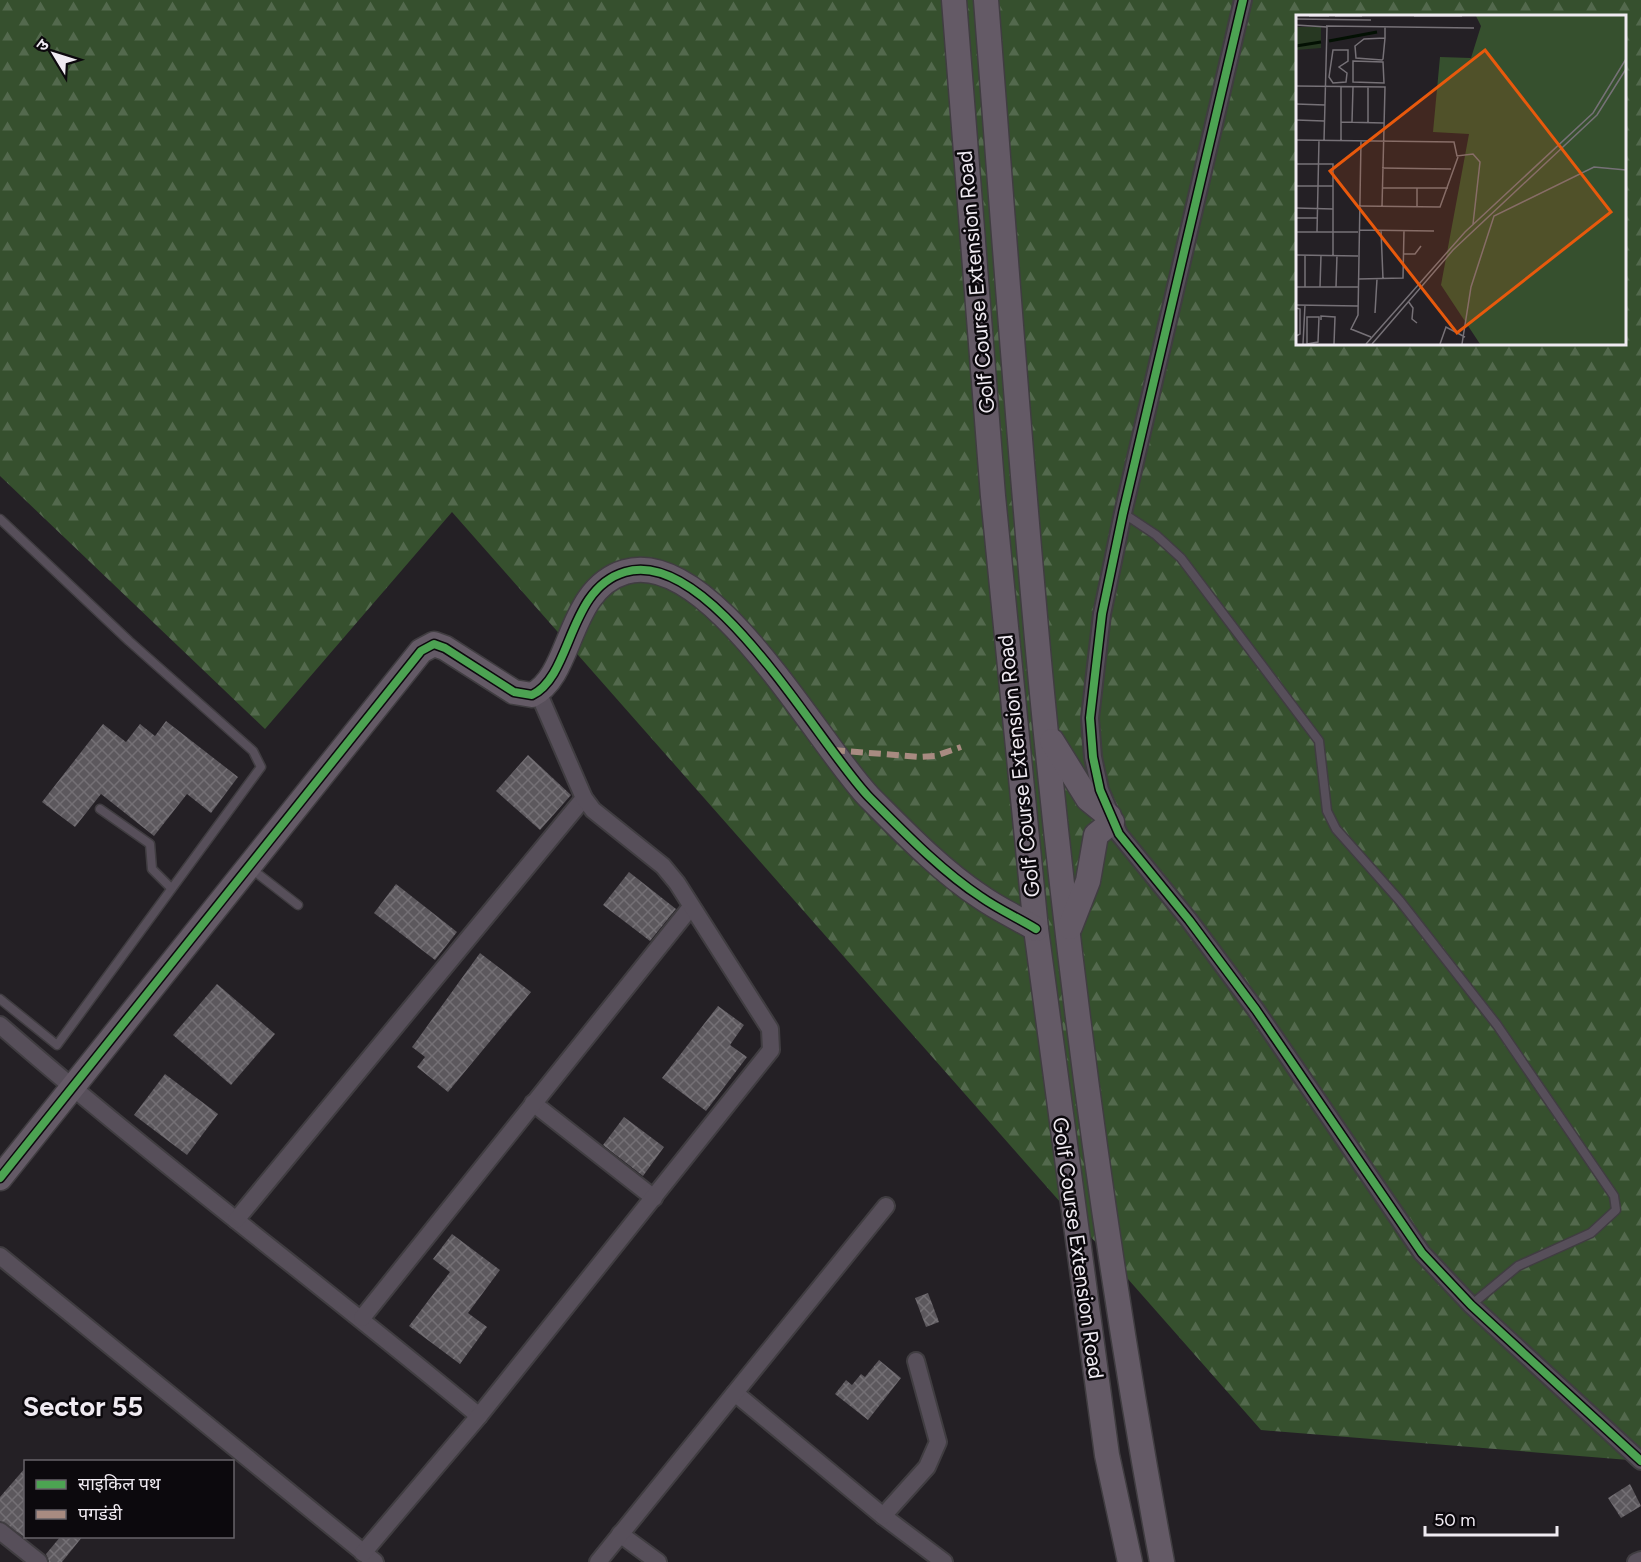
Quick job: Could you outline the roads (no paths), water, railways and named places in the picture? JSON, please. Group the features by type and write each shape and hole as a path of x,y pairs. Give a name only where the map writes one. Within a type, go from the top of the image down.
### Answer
{"main road":[{"name":"Golf Course Extension Road","path":"954,0 1006,640 1036,929 1107,1455 1130,1562"},
{"name":"Golf Course Extension Road","path":"986,0 1046,731 1101,1182 1141,1450 1162,1562"},
{"path":"0,1178 249,867 378,701 428,646 445,648 514,692 532,695 547,683 596,588 610,577 627,571 653,571 680,580 713,605 784,685 856,780 879,806 962,884 1036,929"},
{"path":"1006,640 1037,637"},
{"path":"1046,731 1081,791 1093,805 1111,819 1096,835 1088,881 1069,930"},
{"path":"1070,1185 1101,1182"}],"street":[{"path":"1243,0 1123,513 1102,614 1090,718 1096,772 1111,819 1126,843 1189,920 1256,1010 1418,1247 1471,1305 1641,1461"},
{"path":"0,1256 369,1557 479,1416 762,1064 772,1043 770,1029 663,866 593,810 584,798 538,692"},
{"path":"237,1220 584,798"},
{"path":"362,1318 691,907"},
{"path":"0,1025 72,1088 362,1318 479,1416"},
{"path":"533,1103 654,1198"},
{"path":"598,1562 886,1206"},
{"path":"883,1516 927,1467 938,1442 916,1361"},
{"path":"735,1393 883,1516 944,1562"},
{"path":"0,1532 39,1562"},
{"path":"620,1534 658,1562"},
{"path":"1636,1562 1641,1560"}],"lane":[{"path":"1123,513 1156,535 1181,558 1319,741 1327,811 1336,829 1419,923 1497,1025 1614,1196 1616,1210 1591,1233 1518,1266 1471,1305"},
{"path":"0,519 258,758 261,767 57,1045 0,999"},
{"path":"100,809 150,844 152,868 171,888"},
{"path":"249,867 298,905"}],"district":[{"name":"Sector 55","path":"83,1407"}]}
